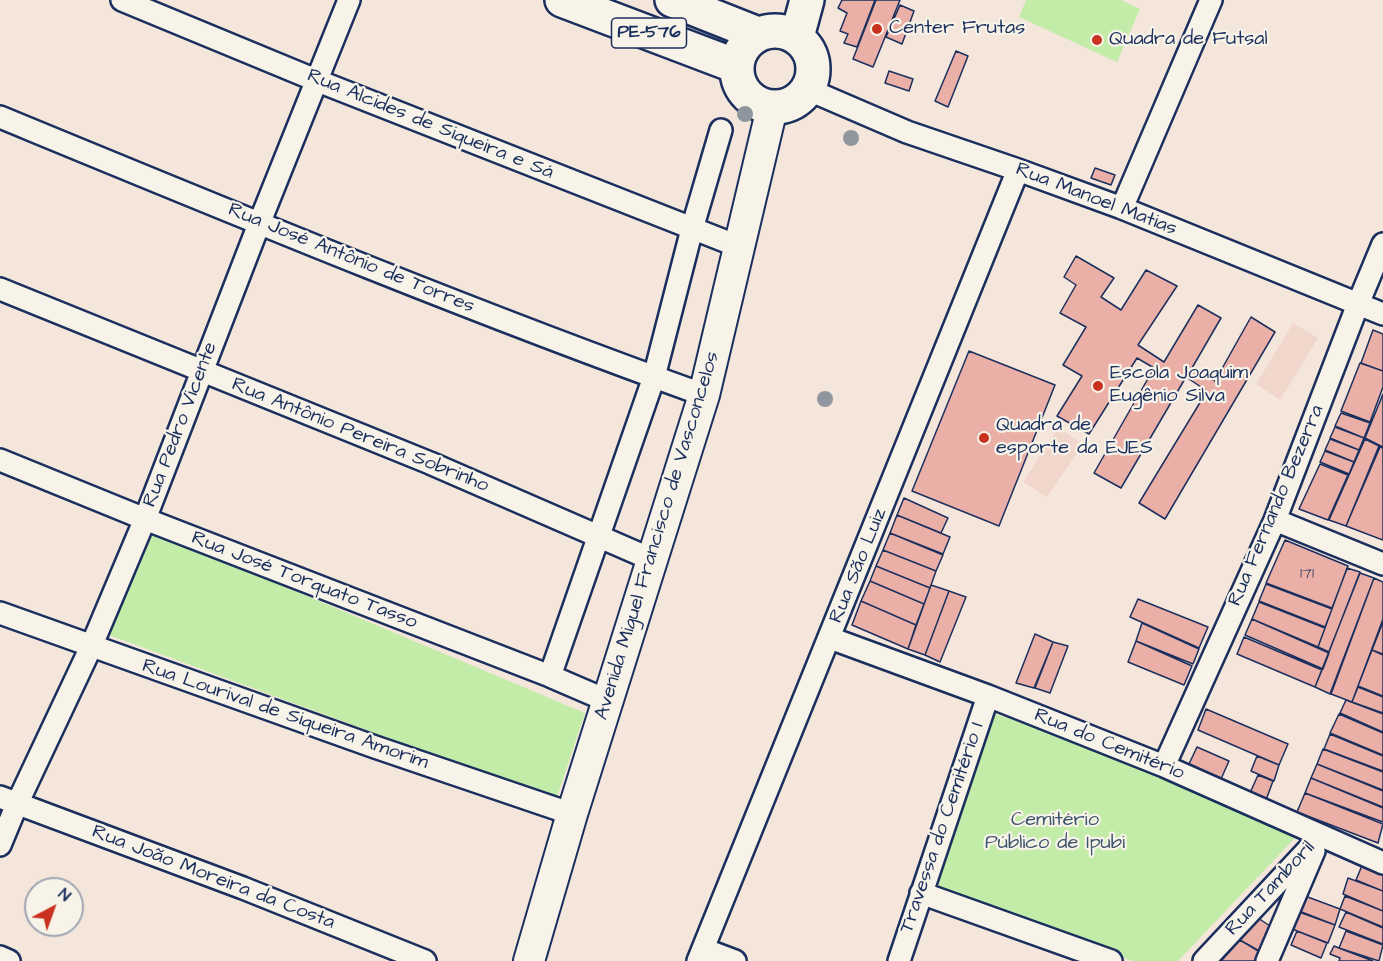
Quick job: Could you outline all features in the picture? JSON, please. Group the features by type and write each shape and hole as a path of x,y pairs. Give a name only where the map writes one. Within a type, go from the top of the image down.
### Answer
{"main road":[{"name":"PE-576","path":"562,0 736,66"},
{"name":"PE-576","path":"672,0 758,34 778,31 797,37"},
{"path":"758,34 743,47 736,66 740,86 753,101 772,108 790,105 807,89 813,74 810,53 797,37 807,0"}],"street":[{"name":"Rua Alcides de Siqueira e Sá","path":"122,0 318,81 740,247"},
{"name":"Rua Pedro Vicente","path":"0,845 8,800 91,647 145,519 201,371 349,0"},
{"path":"1122,208 1211,0"},
{"name":"Rua Manoel Matias","path":"807,89 907,132 1122,208 1383,314"},
{"name":"Avenida Miguel Francisco de Vasconcelos","path":"529,961 572,814 704,395 772,108"},
{"name":"Rua José Antônio de Torres","path":"0,117 259,224 704,395"},
{"path":"550,676 654,377 692,229 721,130"},
{"name":"Rua São Luiz","path":"701,955 1018,170"},
{"name":"Rua Fernando Bezerra","path":"1164,766 1275,520 1383,244"},
{"name":"Rua Antônio Pereira Sobrinho","path":"0,289 429,463 653,560"},
{"name":"Rua José Torquato Tasso","path":"0,460 145,519 550,676 608,701"},
{"path":"1275,520 1383,564"},
{"name":"Rua Lourival de Siqueira Amorim","path":"0,613 364,744 572,814"},
{"name":"Rua do Cemitério","path":"830,638 988,696 1164,766 1383,863"},
{"name":"Travessa do Cemitério I","path":"899,961 988,696"},
{"name":"Rua João Moreira da Costa","path":"8,800 243,888 425,961"},
{"name":"Rua Tamboril","path":"1203,961 1320,837"},
{"name":"Rua Tamboril","path":"1267,961 1320,837"},
{"path":"921,893 1111,961"},
{"path":"701,955 735,961"},
{"path":"0,957 9,961"}],"shaded area":[{"path":"1293,323 1318,338 1280,400 1256,384"},
{"path":"1058,428 1083,444 1047,497 1023,482"}],"green space":[{"name":"Quadra de Futsal","path":"1026,0 1121,0 1140,9 1117,62 1019,17"},
{"path":"150,530 585,713 556,800 109,635"},
{"name":"Cemitério Público de Ipubi","path":"995,714 1070,737 1290,830 1295,838 1178,961 1132,961 933,889"}],"building":[{"path":"842,0 875,0 857,47 844,43 848,34 840,31 847,13 838,8"},
{"name":"Center Frutas","path":"876,0 900,0 873,67 853,59"},
{"path":"900,5 914,11 902,44 886,37"},
{"path":"956,51 968,56 948,107 935,101"},
{"path":"889,71 913,79 909,91 885,83"},
{"path":"1095,168 1115,175 1111,185 1091,178"},
{"name":"Escola Joaquim Eugênio Silva","path":"1076,256 1114,278 1101,297 1121,310 1146,270 1177,286 1138,345 1164,362 1198,305 1221,318 1192,368 1215,381 1251,317 1275,332 1165,519 1139,503 1207,391 1186,377 1121,488 1094,473 1154,368 1137,358 1089,434 1057,416 1082,376 1063,365 1086,327 1060,313 1076,285 1064,277"},
{"path":"1373,330 1383,334 1383,371 1361,363"},
{"name":"Quadra de esporte da EJES","path":"969,351 1055,385 999,526 912,491"},
{"path":"1360,363 1383,371 1383,387 1370,422 1341,411"},
{"path":"1383,394 1383,447 1365,438"},
{"path":"1341,413 1370,423 1364,438 1335,426"},
{"path":"1335,427 1364,438 1359,450 1330,438"},
{"path":"1330,439 1359,450 1354,462 1325,450"},
{"path":"1365,439 1379,446 1346,526 1329,520"},
{"path":"1380,447 1383,448 1383,540 1346,526"},
{"path":"1325,451 1354,462 1349,474 1320,462"},
{"path":"1320,464 1348,475 1328,520 1299,509"},
{"path":"904,498 948,518 941,533 897,515"},
{"path":"897,515 950,537 943,554 890,533"},
{"path":"890,533 943,555 936,571 883,550"},
{"path":"1285,540 1348,566 1332,608 1266,583"},
{"path":"883,550 936,571 930,588 876,566"},
{"path":"876,566 930,588 924,604 870,581"},
{"path":"1347,568 1360,572 1329,652 1318,647"},
{"path":"1360,573 1374,578 1330,694 1315,687"},
{"path":"1374,578 1383,582 1383,619 1352,702 1331,694"},
{"path":"870,581 924,604 916,625 861,601"},
{"path":"1266,584 1332,609 1325,627 1259,601"},
{"path":"931,585 949,591 925,655 908,649"},
{"path":"949,591 966,597 940,662 925,655"},
{"path":"1138,599 1208,627 1199,648 1130,617"},
{"path":"861,601 916,625 908,649 852,625"},
{"path":"1259,602 1325,628 1318,647 1252,619"},
{"path":"1252,619 1329,653 1323,669 1245,635"},
{"path":"1383,622 1383,654 1372,650"},
{"path":"1142,623 1199,649 1193,664 1136,641"},
{"path":"1035,634 1053,642 1034,688 1016,683"},
{"path":"1244,637 1322,670 1315,687 1237,654"},
{"path":"1136,641 1192,666 1184,685 1128,662"},
{"path":"1053,642 1068,646 1050,693 1035,688"},
{"path":"1372,650 1383,655 1383,696 1358,686"},
{"path":"1358,687 1383,697 1383,713 1352,702"},
{"path":"1346,700 1383,714 1383,732 1340,713"},
{"path":"1206,709 1288,744 1279,765 1198,730"},
{"path":"1339,714 1383,733 1383,755 1330,733"},
{"path":"1330,734 1383,756 1383,771 1324,749"},
{"path":"1197,747 1229,761 1221,779 1189,764"},
{"path":"1323,749 1383,772 1383,790 1317,764"},
{"path":"1257,756 1279,765 1274,781 1251,771"},
{"path":"1317,764 1383,791 1383,807 1311,778"},
{"path":"1258,775 1273,781 1266,800 1250,793"},
{"path":"1311,778 1383,808 1383,822 1305,793"},
{"path":"1305,793 1383,824 1378,843 1297,812"},
{"path":"1363,863 1383,871 1383,891 1356,880"},
{"path":"1348,878 1383,891 1383,911 1343,894"},
{"path":"1305,896 1340,909 1335,925 1299,911"},
{"path":"1345,896 1383,911 1383,927 1340,909"},
{"path":"1299,912 1335,925 1328,943 1292,929"},
{"path":"1346,912 1383,928 1383,944 1339,927"},
{"path":"1258,918 1270,926 1261,952 1240,940"},
{"path":"1297,931 1327,943 1321,958 1291,945"},
{"path":"1346,931 1383,945 1379,961 1339,948"},
{"path":"1240,940 1260,952 1257,961 1221,961"},
{"path":"1334,946 1373,961 1339,961 1340,958 1330,954"}],"place":[{"name":"Center Frutas","path":"877,29"},
{"name":"Quadra de Futsal","path":"1097,40"},
{"name":"Escola Joaquim Eugênio Silva","path":"1098,386"},
{"name":"Quadra de esporte da EJES","path":"984,438"}]}
